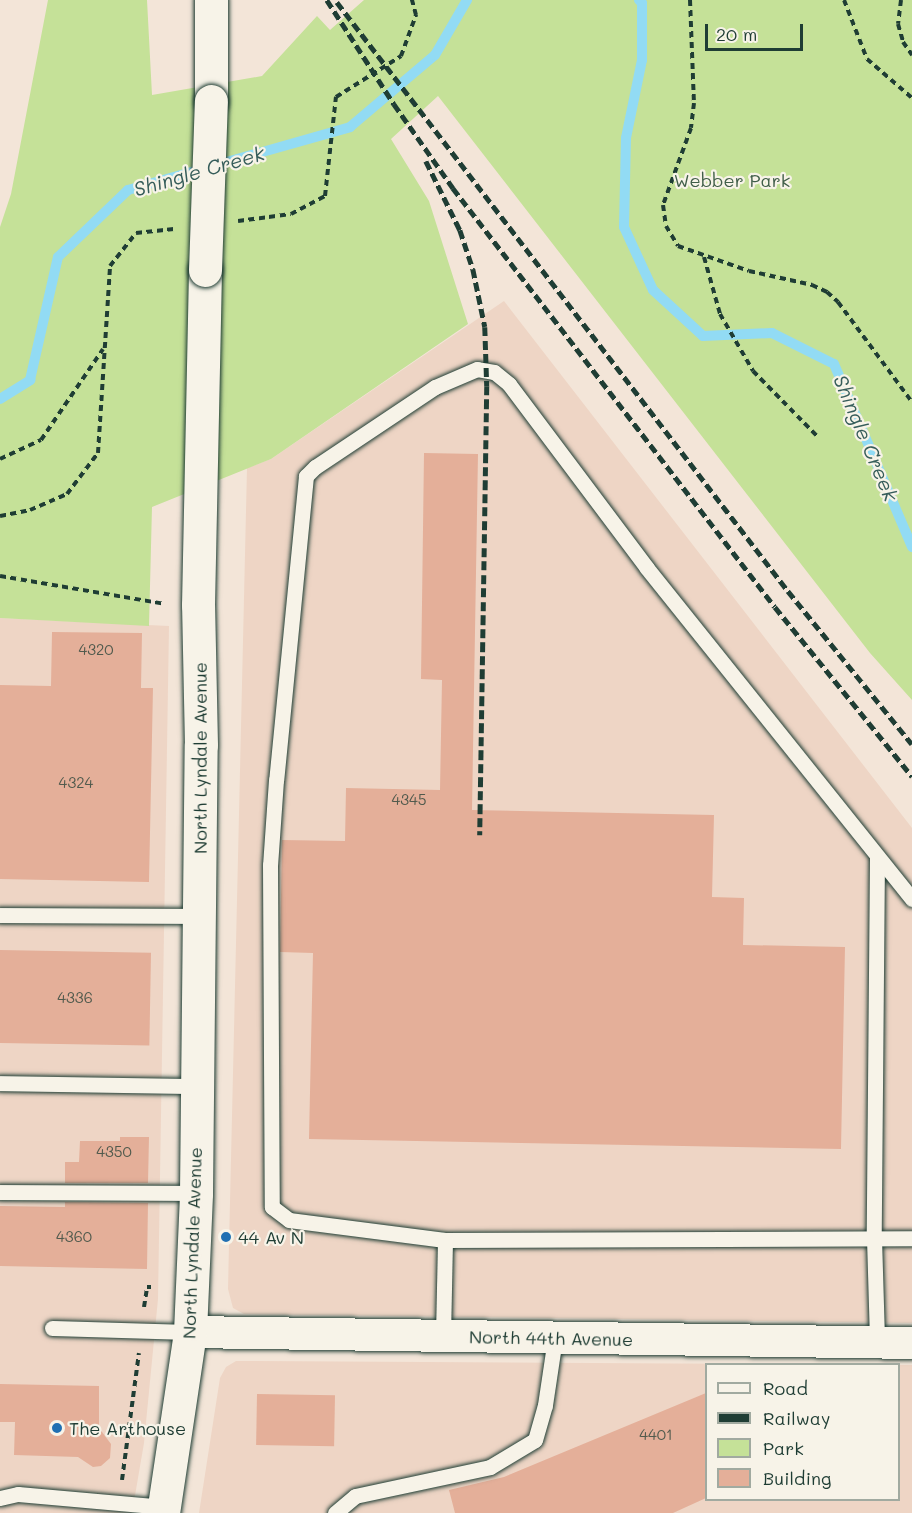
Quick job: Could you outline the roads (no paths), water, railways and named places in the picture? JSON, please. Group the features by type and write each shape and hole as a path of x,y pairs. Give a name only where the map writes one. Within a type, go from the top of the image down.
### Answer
{"street":[{"name":"North Lyndale Avenue","path":"163,1510 190,1332 196,1193 201,745 198,605 211,101 211,0"},
{"name":"North 44th Avenue","path":"190,1332 912,1343"}],"lane":[{"path":"912,899 647,568 509,384 494,372 477,369 435,387 315,467 306,476 270,865 272,1206 289,1220 445,1240 912,1238"},
{"path":"877,858 874,1238 877,1342"},
{"path":"0,915 200,916"},
{"path":"0,1083 197,1086"},
{"path":"0,1192 196,1193"},
{"path":"443,1336 445,1240"},
{"path":"52,1328 190,1332"},
{"path":"335,1513 355,1496 490,1467 535,1440 545,1405 555,1338"},
{"path":"0,1498 18,1494 118,1503 163,1510"}],"waterway":[{"name":"Shingle Creek","path":"0,399 30,380 58,257 128,190 350,127 435,55 467,0"},
{"name":"Shingle Creek","path":"639,0 642,3 642,60 626,138 624,227 653,290 703,336 772,333 834,364 912,547"}],"railway":[{"path":"327,0 394,104 453,188 775,607 912,776"},
{"path":"337,2 788,591 912,744"},
{"path":"426,161 460,230 473,269 485,327 487,386 480,835"}],"place":[{"name":"44 Av N","path":"226,1237"},
{"name":"The Arthouse","path":"57,1428"}],"park label":[{"name":"Webber Park","path":"732,180"}]}
